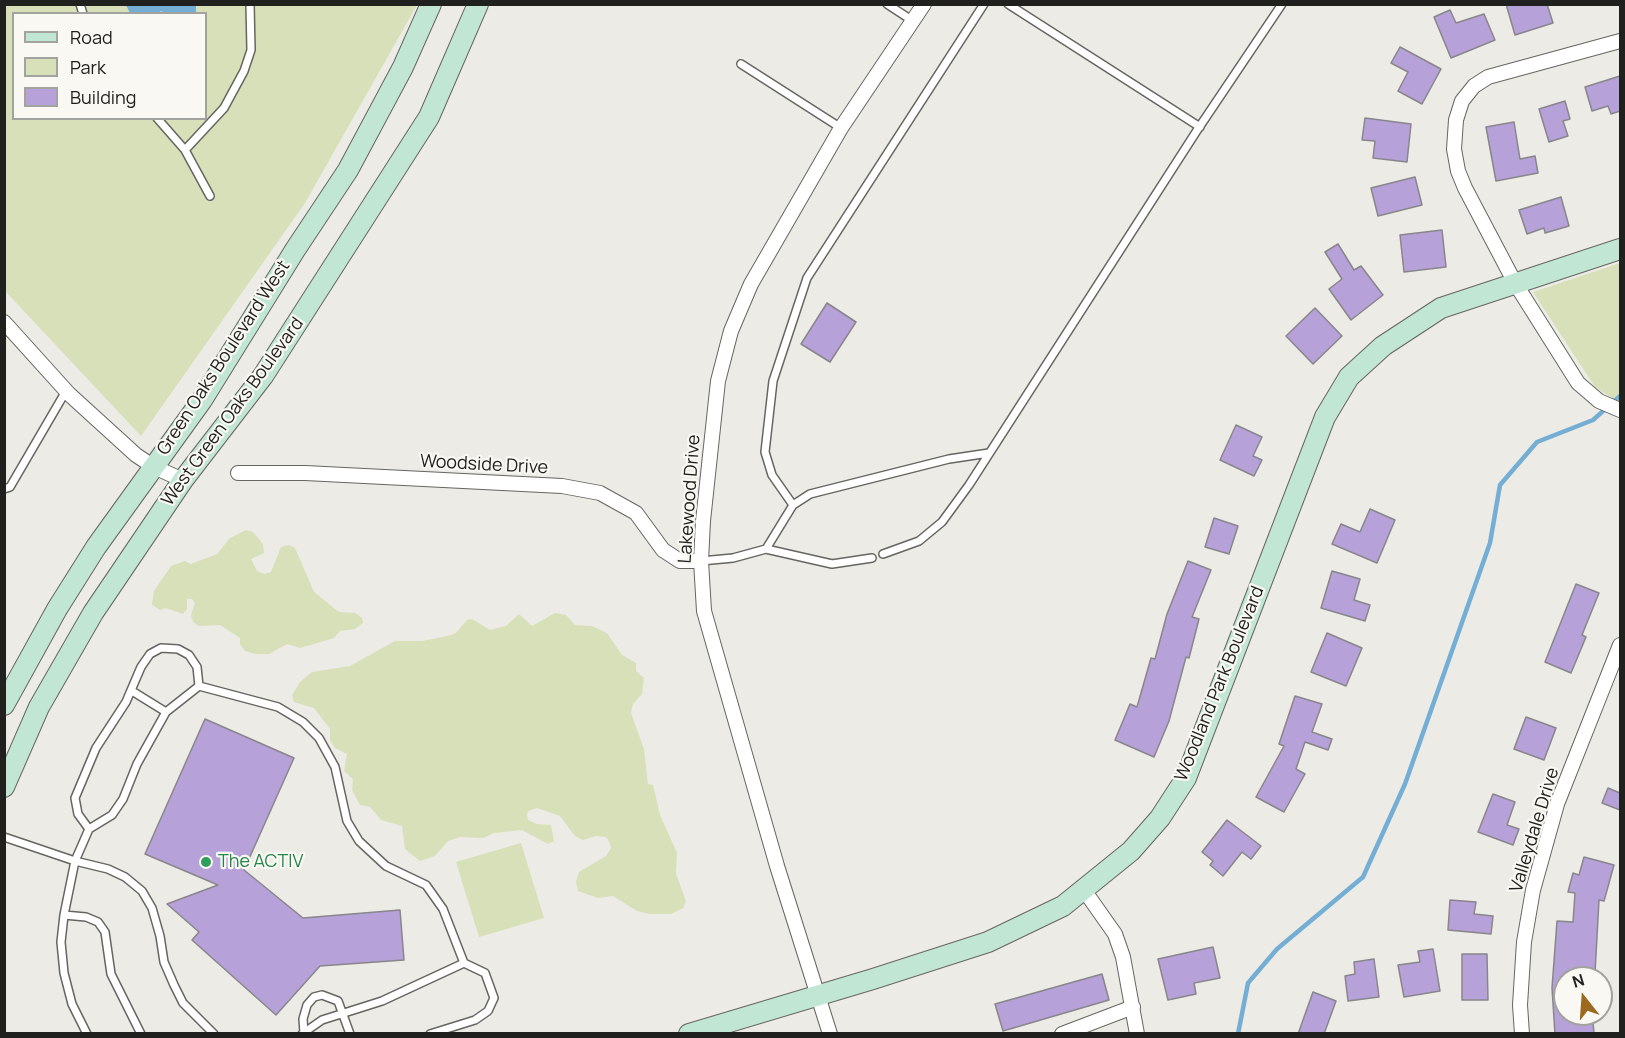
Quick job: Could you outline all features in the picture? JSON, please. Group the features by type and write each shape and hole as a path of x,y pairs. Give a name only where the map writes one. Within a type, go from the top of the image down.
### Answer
{"main road":[{"name":"Green Oaks Boulevard West","path":"4,705 57,609 96,547 202,400 348,170 403,67 431,4"},
{"name":"West Green Oaks Boulevard","path":"4,787 39,706 93,613 183,480 263,376 429,117 477,4"},
{"name":"Woodland Park Boulevard","path":"689,1034 988,942 1063,906 1131,851 1160,818 1186,778 1325,417 1349,377 1383,346 1441,308 1620,249"}],"street":[{"name":"Lakewood Drive","path":"830,1034 777,866 704,611 701,561 703,521 718,381 731,331 751,284 841,128 924,4"},
{"path":"1620,41 1488,77 1474,86 1462,101 1456,120 1454,149 1458,171 1515,283 1578,382 1599,402 1620,410"},
{"path":"4,322 66,391 136,455 154,467 183,480"},
{"name":"Woodside Drive","path":"238,473 305,473 562,486 600,493 636,513 663,550 680,561 701,561"},
{"name":"Valleydale Drive","path":"1522,1034 1520,1005 1524,942 1533,890 1557,804 1620,645"},
{"path":"1084,890 1115,934 1123,957 1137,1034"},
{"path":"1062,1034 1133,1007"}],"lane":[{"path":"185,150 224,108 244,71 251,50 250,4"},
{"path":"887,4 913,21"},
{"path":"794,505 772,475 765,452 773,381 807,278 984,4"},
{"path":"1008,4 1200,127"},
{"path":"883,554 919,541 942,522 1282,4"},
{"path":"741,64 841,128"},
{"path":"160,120 185,150 210,196"},
{"path":"4,489 10,487 66,391"},
{"path":"766,549 794,505 810,494 949,459 989,453"},
{"path":"701,561 733,558 766,549 832,564 872,558"},
{"path":"89,829 78,814 75,798 96,748 132,691 150,654 161,648 178,649 189,655 197,667 199,686"},
{"path":"87,1034 72,1004 64,973 62,942 64,915 75,861 89,829 112,815 123,799 137,764 166,712 199,686"},
{"path":"199,686 278,707 303,722 319,738 335,767 347,821 359,842 386,866 426,885 442,907 464,963 485,973 494,998 488,1011 475,1020 430,1034"},
{"path":"132,691 166,712"},
{"path":"4,837 75,861 108,869 124,877 142,891 152,908 164,962 183,1003 214,1034"},
{"path":"64,915 86,917 98,922 105,932 111,974 141,1034"},
{"path":"303,1033 322,1020 412,988 464,963"},
{"path":"303,1033 303,1019 307,1005 314,997 329,996 338,1001 350,1034"}],"green space":[{"path":"5,5 417,5 305,203 141,436 5,291"},
{"path":"1620,263 1620,403 1595,387 1533,292"},
{"path":"246,530 253,532 263,544 264,553 251,559 257,571 265,574 271,572 281,547 289,545 295,548 314,592 339,612 355,613 362,618 363,623 355,629 340,631 334,638 300,648 287,644 269,654 255,654 245,651 240,644 240,638 220,625 199,626 193,622 191,615 195,603 192,599 187,599 187,609 183,614 166,608 160,610 152,605 154,591 171,566 185,561 191,564 217,554 230,538"},
{"path":"555,613 566,615 575,625 592,626 607,633 622,655 636,663 636,671 644,678 642,694 633,704 631,713 644,749 648,784 653,785 660,815 677,853 676,874 686,901 683,908 671,914 649,914 637,911 613,896 598,898 578,891 576,882 579,872 606,856 611,848 609,841 606,837 596,836 583,840 575,836 560,816 537,808 528,811 528,820 537,824 551,825 554,841 548,844 522,830 494,833 483,838 460,837 448,841 435,856 420,861 405,849 402,826 381,820 370,807 360,805 352,790 353,779 344,771 347,754 335,748 330,740 330,729 314,708 294,702 292,695 300,682 312,672 350,666 395,641 422,641 448,636 456,633 467,620 472,619 490,630 506,626 519,614 532,626"},
{"path":"521,843 544,918 479,937 456,862"}],"water":[{"path":"126,5 196,5 196,12 130,12"}],"building":[{"path":"1506,4 1547,4 1553,23 1515,35"},
{"path":"1450,10 1456,23 1484,14 1495,40 1451,58 1434,17"},
{"path":"1400,47 1441,69 1422,104 1398,91 1408,72 1391,63"},
{"path":"1620,76 1620,111 1611,114 1608,106 1592,111 1585,87"},
{"path":"1565,101 1570,119 1563,121 1568,136 1549,142 1539,109"},
{"path":"1365,118 1411,124 1407,162 1373,158 1375,141 1362,140"},
{"path":"1514,122 1520,159 1535,156 1538,173 1496,181 1486,127"},
{"path":"1415,177 1422,205 1378,216 1371,188"},
{"path":"1561,197 1569,226 1545,233 1544,228 1527,234 1519,210"},
{"path":"1442,230 1446,267 1404,272 1400,235"},
{"path":"1338,244 1354,270 1361,266 1383,295 1351,320 1329,289 1342,279 1325,252"},
{"path":"827,303 856,322 830,362 801,344"},
{"path":"1315,308 1342,336 1313,364 1286,336"},
{"path":"1236,425 1262,437 1253,456 1262,460 1254,476 1220,460"},
{"path":"1370,509 1395,520 1377,563 1332,544 1341,524 1360,532"},
{"path":"1214,518 1238,526 1229,554 1205,547"},
{"path":"1188,561 1211,570 1192,617 1199,619 1189,658 1186,657 1169,721 1154,757 1115,740 1130,704 1137,707 1151,658 1155,659 1167,614"},
{"path":"1332,571 1360,579 1354,600 1370,605 1365,621 1321,608"},
{"path":"1576,584 1599,593 1582,635 1586,637 1571,673 1545,662"},
{"path":"1327,633 1362,648 1346,686 1311,672"},
{"path":"1295,696 1322,704 1312,732 1332,739 1328,750 1305,742 1296,769 1305,774 1284,812 1256,797 1284,746 1279,744"},
{"path":"1526,717 1556,728 1544,760 1514,749"},
{"name":"The ACTIV","path":"205,719 294,758 244,870 303,918 400,910 404,960 320,966 276,1015 192,940 199,932 167,904 218,885 145,854"},
{"path":"1608,788 1620,793 1620,810 1602,803"},
{"path":"1493,794 1515,802 1507,825 1519,829 1513,845 1478,832"},
{"path":"1227,820 1261,846 1251,859 1242,852 1223,876 1210,865 1213,861 1202,852"},
{"path":"1584,857 1614,865 1604,901 1599,900 1595,966 1554,966 1557,921 1573,922 1575,893 1568,892 1573,873 1579,875"},
{"path":"1450,900 1476,902 1474,914 1493,916 1491,934 1448,930"},
{"path":"1213,947 1220,978 1194,983 1196,994 1168,1000 1158,959"},
{"path":"1433,949 1440,991 1404,997 1398,965 1420,962 1418,951"},
{"path":"1462,954 1487,954 1488,1000 1462,1000"},
{"path":"1374,959 1379,997 1348,1001 1345,976 1355,974 1354,962"},
{"path":"1102,974 1109,1000 1003,1031 995,1004"},
{"path":"1313,992 1336,1001 1324,1034 1298,1034"},
{"path":"1554,1026 1593,1026 1594,1034 1555,1034"}],"waterway":[{"path":"1238,1034 1248,983 1277,949 1363,877 1405,784 1490,543 1500,485 1537,442 1593,420 1620,396"}],"place":[{"name":"The ACTIV","path":"206,862"}]}
